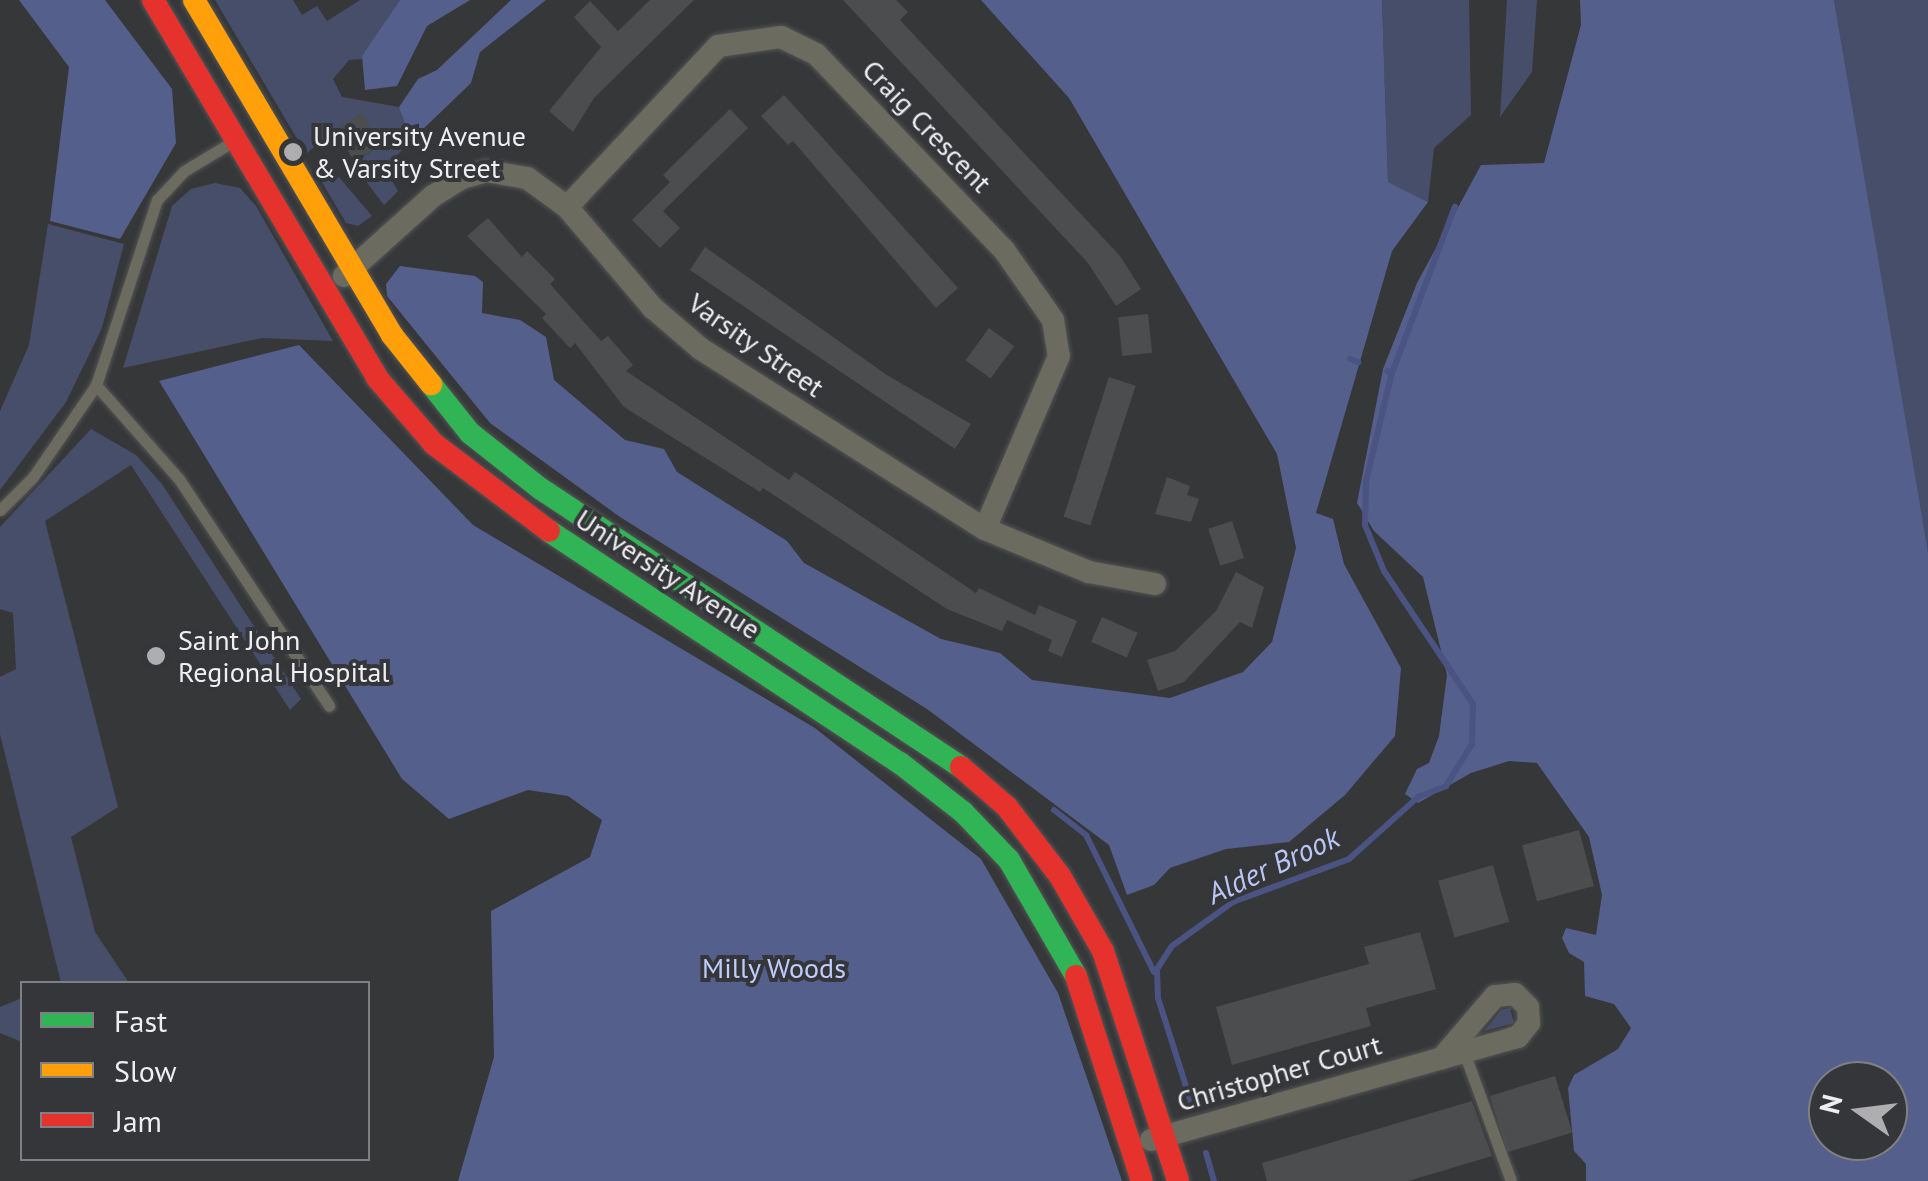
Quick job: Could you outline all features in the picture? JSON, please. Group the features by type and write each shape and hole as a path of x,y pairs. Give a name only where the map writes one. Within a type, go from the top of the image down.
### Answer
{"main road":[{"name":"University Avenue","path":"153,0 377,378 459,468 900,762 986,836 1028,887 1065,950 1142,1181"},
{"name":"University Avenue","path":"194,0 414,368 470,433 541,488 944,752 1007,807 1060,876 1102,950 1178,1181"}],"street":[{"name":"Craig Crescent","path":"567,207 718,46 781,37 816,54 1006,253 1054,320 1059,352 1053,372 985,529"},
{"name":"Varsity Street","path":"326,292 433,196 486,171 527,178 567,207 653,308 701,350 985,529 1089,572 1155,584"},
{"name":"Christopher Court","path":"1132,1145 1453,1055"}],"lane":[{"path":"0,510 34,478 96,385 157,200 184,172 265,122"},
{"path":"96,385 179,479 329,706"},
{"path":"1453,1055 1510,1181"}],"shaded area":[{"path":"215,0 293,0 302,15 317,6 327,21 360,0 400,0 362,59 349,60 333,79 342,97 399,107 419,133 384,168 398,191 384,205 352,163 375,149 370,141 376,137 335,129 306,154"},
{"path":"1382,0 1469,0 1471,115 1434,148 1428,202 1388,182"},
{"path":"1507,0 1537,0 1532,72 1500,117"},
{"path":"1834,0 1928,0 1928,552 1913,473"},
{"path":"332,169 372,216 358,226 346,223 316,172"},
{"path":"215,183 240,188 256,206 333,341 262,338 123,368 172,206 191,189"},
{"path":"48,224 124,244 102,328 66,402 0,490 0,411 29,345"},
{"path":"91,429 136,455 162,484 301,699 290,710 131,465 45,521 118,807 71,837 95,932 128,981 61,981 0,734 0,677 16,669 13,613 0,609 0,527"},
{"path":"20,999 20,1041 0,1033 0,1007"},
{"path":"1510,1008 1514,1023 1484,1031 1501,1010"}],"green space":[{"path":"19,0 105,0 172,89 176,143 120,239 50,221 69,67"},
{"path":"400,0 470,0 427,26 397,86 365,90 362,56"},
{"path":"511,0 546,0 480,52 471,83 419,133 408,131 399,107 418,79 437,70"},
{"path":"981,0 1382,0 1388,182 1428,202 1392,251 1316,513 1333,519 1344,564 1401,668 1395,736 1345,795 1289,842 1226,849 1170,868 1154,885 1127,895 1109,845 927,709 620,517 490,423 387,296 386,284 400,266 475,276 483,282 482,313 520,320 546,337 554,380 625,440 664,449 677,472 787,541 804,563 941,639 1000,653 1032,680 1170,698 1243,672 1272,642 1296,548 1277,454 1069,98"},
{"path":"1580,0 1834,0 1928,552 1928,1181 1586,1181 1586,1164 1574,1151 1568,1088 1574,1075 1618,1049 1631,1028 1614,1004 1585,996 1584,962 1569,953 1562,938 1566,928 1596,935 1602,895 1589,837 1537,763 1509,761 1471,773 1418,803 1405,794 1417,769 1429,763 1439,736 1447,675 1423,577 1374,531 1357,503 1383,369 1417,283 1481,165 1544,163 1581,25"},
{"name":"Milly Woods","path":"299,345 473,525 815,728 981,859 1058,993 1122,1181 458,1181 494,1057 491,911 590,857 602,820 568,796 528,790 449,819 402,779 159,381"}],"building":[{"path":"650,0 694,0 594,98 573,132 549,111 601,47 574,17 590,1 618,31"},
{"path":"843,0 896,0 908,12 900,20 1120,256 1141,289 1116,306 1088,263"},
{"path":"784,95 958,288 936,308 793,141 788,145 761,116"},
{"path":"730,109 748,128 663,211 680,228 660,248 632,220 670,182 663,175"},
{"path":"362,113 376,137 370,141 375,149 354,161 335,129"},
{"path":"488,218 522,257 527,251 555,279 550,284 601,341 608,336 633,365 626,371 789,480 795,472 976,593 979,588 1035,615 1039,605 1077,621 1062,657 1048,651 1052,640 1007,620 1002,631 947,609 763,488 760,492 624,407 575,343 570,348 542,318 546,314 467,236"},
{"path":"705,247 887,375 971,424 955,449 690,270"},
{"path":"1148,314 1152,353 1122,356 1118,317"},
{"path":"989,328 1014,346 991,379 965,360"},
{"path":"1109,377 1136,386 1090,525 1064,517"},
{"path":"1167,477 1190,486 1187,495 1199,499 1191,522 1155,514"},
{"path":"1232,521 1244,558 1220,566 1208,529"},
{"path":"1236,572 1264,587 1252,628 1240,622 1184,682 1158,691 1147,660 1175,651 1216,611"},
{"path":"1102,617 1138,633 1127,658 1091,642"},
{"path":"1579,830 1594,886 1537,901 1522,845"},
{"path":"1493,865 1509,922 1454,937 1438,881"},
{"path":"1420,932 1436,989 1366,1008 1371,1026 1232,1065 1216,1007 1369,964 1364,947"},
{"path":"1555,1076 1572,1132 1507,1152 1490,1096"},
{"path":"1472,1101 1492,1156 1408,1181 1267,1181 1262,1163"}],"waterway":[{"path":"1392,373 1455,206"},
{"name":"Alder Brook","path":"1350,359 1358,362"},
{"name":"Alder Brook","path":"1191,1102 1158,998 1157,969 1172,946 1233,902 1349,859 1418,797 1446,786 1472,744 1473,704 1384,571 1365,525 1366,481 1392,373 1387,371"},
{"path":"1054,810 1086,835 1154,972"},
{"name":"Alder Brook","path":"1206,1153 1214,1181"}],"traffic: fast":[{"path":"431,384 470,433 541,489 961,767"},
{"path":"549,531 900,763 963,812 1009,860 1076,976"}],"traffic: slow":[{"path":"194,0 392,335 431,384"}],"traffic: jam":[{"path":"153,0 377,378 434,444 549,531"},
{"path":"961,767 1007,807 1060,876 1103,951 1178,1181"},
{"path":"1076,976 1142,1181"}],"place":[{"name":"University Avenue & Varsity Street","path":"293,152"},
{"name":"Saint John Regional Hospital","path":"156,656"}]}
